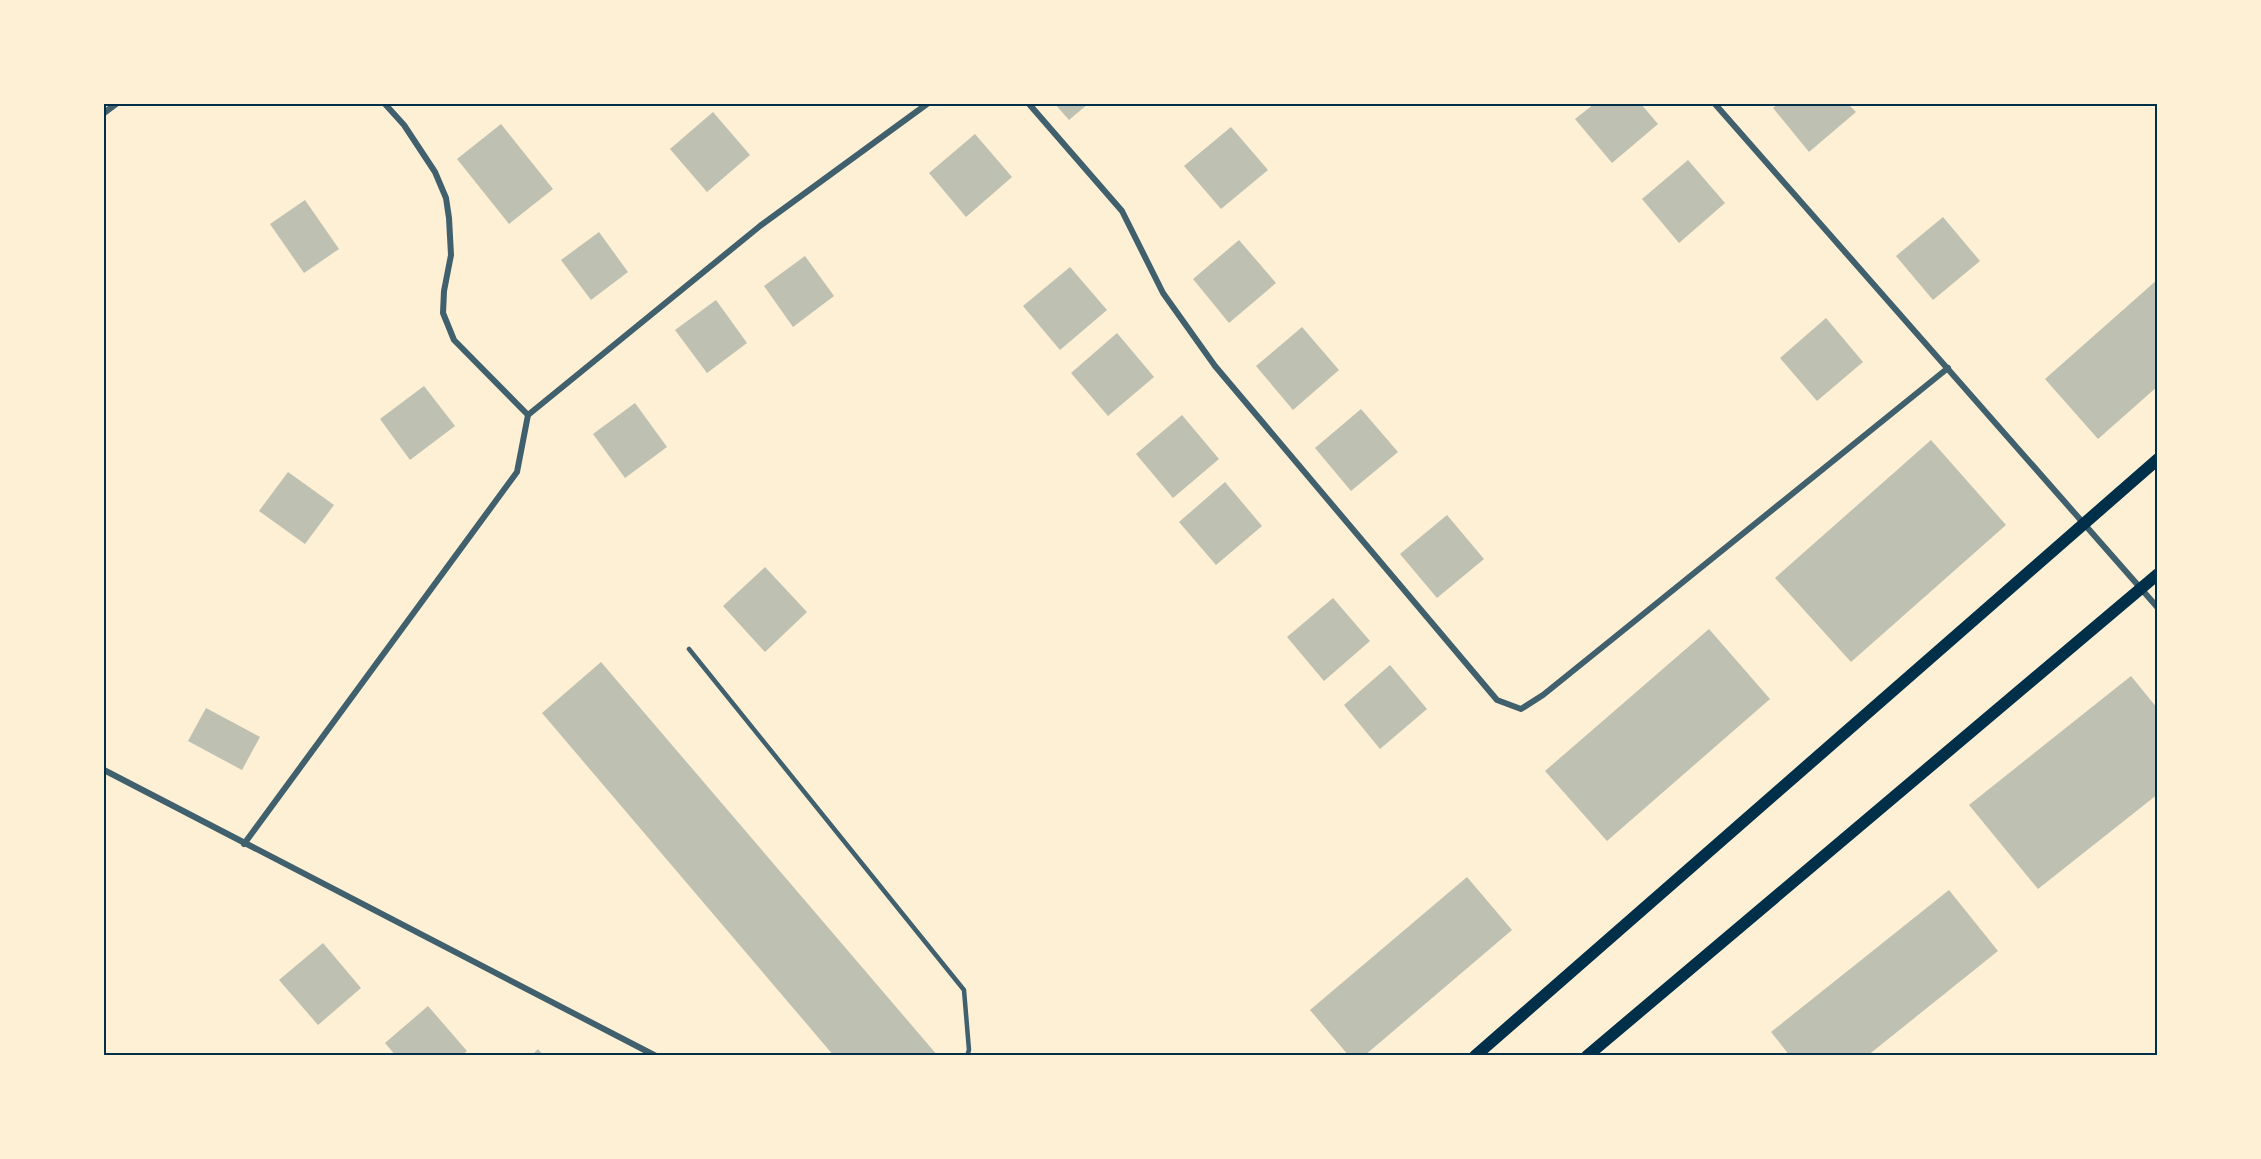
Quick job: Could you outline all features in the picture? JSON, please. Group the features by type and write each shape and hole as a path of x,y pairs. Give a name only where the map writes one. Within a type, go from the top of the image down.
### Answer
{"main road":[{"path":"1475,1056 2157,459"},
{"path":"1587,1056 2157,574"}],"street":[{"path":"104,113 116,104"},
{"path":"385,104 404,125 435,172 446,198 451,255 444,291 443,313 454,340 528,415"},
{"path":"244,844 517,472 528,415 760,226 927,104"},
{"path":"1029,104 1122,211 1163,293 1215,366 1497,700 1521,709 1610,641 1948,368"},
{"path":"1715,104 2157,608"},
{"path":"104,770 656,1056"}],"lane":[{"path":"688,649 964,990 969,1050 967,1056"}],"building":[{"path":"1055,104 1088,104 1069,120"},
{"path":"1594,104 1641,104 1658,124 1612,163 1575,119"},
{"path":"1778,104 1848,104 1856,112 1809,152 1773,108"},
{"path":"713,112 750,155 707,192 670,149"},
{"path":"501,124 553,189 509,224 457,159"},
{"path":"1231,127 1268,170 1221,209 1184,166"},
{"path":"975,134 1012,177 966,217 929,173"},
{"path":"1688,160 1725,203 1679,243 1642,199"},
{"path":"305,200 339,249 304,273 270,224"},
{"path":"1943,217 1980,261 1933,300 1896,256"},
{"path":"599,232 628,272 591,300 561,260"},
{"path":"1239,240 1276,283 1229,323 1193,279"},
{"path":"805,256 834,296 793,327 764,286"},
{"path":"1070,267 1107,310 1060,350 1023,306"},
{"path":"2158,279 2158,386 2098,439 2045,379"},
{"path":"716,300 747,343 707,373 675,330"},
{"path":"1826,318 1863,362 1817,401 1780,358"},
{"path":"1302,327 1339,370 1293,410 1256,366"},
{"path":"1117,333 1154,377 1108,416 1071,373"},
{"path":"424,386 455,426 410,460 380,419"},
{"path":"635,403 667,447 625,478 593,434"},
{"path":"1361,409 1398,452 1351,491 1315,448"},
{"path":"1182,415 1219,459 1173,498 1136,454"},
{"path":"1931,440 2006,525 1851,662 1775,578"},
{"path":"288,472 334,505 305,544 259,511"},
{"path":"1225,482 1262,526 1216,565 1179,522"},
{"path":"1447,515 1484,559 1437,598 1400,554"},
{"path":"765,567 807,612 765,652 723,606"},
{"path":"1333,598 1370,641 1324,681 1287,637"},
{"path":"1709,629 1770,699 1607,841 1545,771"},
{"path":"601,662 938,1056 834,1056 542,713"},
{"path":"1390,665 1427,709 1380,749 1344,705"},
{"path":"2131,676 2158,709 2158,794 2038,889 1969,805"},
{"path":"206,708 260,737 242,770 188,741"},
{"path":"1467,877 1512,930 1364,1056 1349,1056 1310,1010"},
{"path":"1949,890 1998,951 1867,1056 1790,1056 1771,1032"},
{"path":"323,943 361,988 318,1025 279,980"},
{"path":"428,1006 467,1051 461,1056 396,1056 385,1043"},
{"path":"538,1049 544,1056 531,1056"}]}
